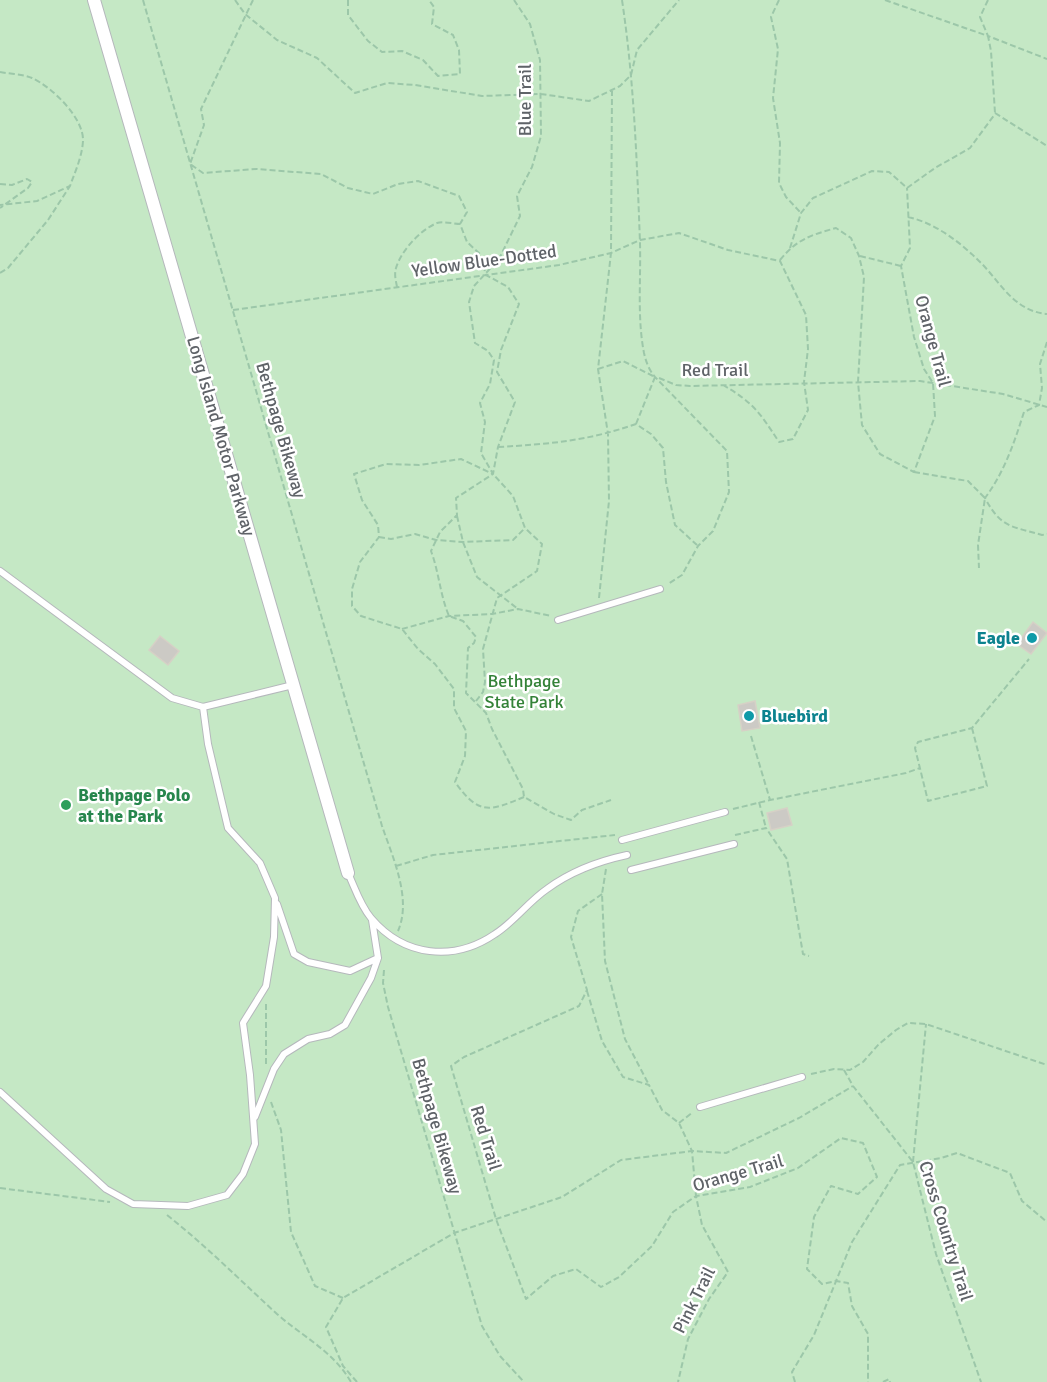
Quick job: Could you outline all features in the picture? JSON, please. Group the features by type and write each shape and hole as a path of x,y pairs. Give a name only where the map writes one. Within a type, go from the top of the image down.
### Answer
{"street":[{"name":"Long Island Motor Parkway","path":"93,0 348,873"}],"lane":[{"path":"0,571 172,698 203,707 293,685"},
{"path":"556,618 660,589"},
{"path":"203,707 208,744 228,828 260,863 275,898 294,954 308,962 350,971 381,960"},
{"path":"622,837 725,812"},
{"path":"631,870 734,844"},
{"path":"348,873 363,906 372,919 395,939 419,950 445,953 473,947 496,934 546,889 592,865 627,855"},
{"path":"0,1092 106,1189 133,1204 188,1206 227,1195 243,1174 255,1144 243,1023 266,986 274,937 275,898"},
{"path":"254,1120 274,1069 284,1054 308,1039 330,1034 345,1025 381,960 372,919"},
{"path":"700,1107 802,1077"}],"path":[{"name":"Bethpage Bikeway","path":"143,0 381,826 396,866 403,900 401,925 395,939"},
{"path":"235,0 245,14 277,40 317,58 355,93 387,83 482,96 541,94 589,101 620,86 631,75 637,50 679,0"},
{"path":"253,0 201,109 204,125 190,164 203,173 256,169 321,174 348,188 373,194 398,184 418,181 459,196 467,212 460,224 467,242 480,254 486,275 508,287 519,304 501,350 497,372 515,402 498,447 493,474 456,498 457,515 463,542 477,577 518,609"},
{"path":"348,0 348,15 368,41 382,52 402,51 423,60 438,76 460,74 459,50 453,35 432,24 434,7 429,0"},
{"name":"Blue Trail","path":"493,474 481,453 486,422 480,403 490,384 494,360 488,351 475,343 469,302 474,286 499,259 520,216 517,196 532,167 541,136 540,60 530,24 514,0"},
{"name":"Red Trail","path":"622,0 631,75 640,240 641,320 644,353 649,369 655,377 676,385 920,381 1003,394 1047,407"},
{"path":"779,0 771,17 777,49 773,98 780,143 779,183 786,197 801,213"},
{"path":"885,0 1047,58"},
{"path":"790,248 801,213 813,198 872,171 890,172 907,188 970,148 995,113 992,51 980,17 988,0"},
{"path":"0,72 30,77 47,87 63,102 79,123 83,139 79,162 70,186 48,220 8,268 0,273"},
{"path":"598,608 609,501 608,434 598,369 611,253 612,90"},
{"path":"995,113 1047,146"},
{"path":"0,184 12,185 27,179 32,182 7,204"},
{"path":"0,207 7,204 37,201 70,186"},
{"name":"Orange Trail","path":"907,188 910,248 901,266 914,337 924,369 933,383 935,416 914,472"},
{"path":"908,217 923,220 939,229 980,261 1005,293 1036,313 1047,314"},
{"name":"Yellow Blue-Dotted","path":"460,224 439,222 422,234 406,250 396,268 395,277 398,287 559,265 611,253 640,240 679,233 728,250 780,261"},
{"path":"723,385 744,397 760,412 779,442 793,440 808,410 804,382 808,349 806,315 780,261 790,248 805,237 836,228 851,238 859,256 864,277 858,382 862,425 880,454 914,472 968,482 985,498 994,514 1002,522 1042,535 1047,534"},
{"path":"859,256 901,266"},
{"path":"232,310 398,287"},
{"path":"979,568 978,545 985,498 997,482 1010,456 1024,412 1039,405 1042,388 1040,364 1047,342"},
{"path":"598,369 622,361 655,377 727,451 729,492 712,531 698,546 682,575 660,589"},
{"path":"498,447 562,443 608,434 636,424 655,377"},
{"path":"636,424 651,434 663,448 666,482 675,525 698,546"},
{"path":"476,701 483,692 485,682 483,649 492,614 497,598 537,571 542,544 525,528 513,496 493,474 461,459 419,465 386,464 354,474 363,500 378,525 379,537 360,562 352,589 352,606 361,616 402,629 449,616 492,614 518,609 556,618"},
{"path":"457,515 440,532 431,551 442,599 449,616 462,621 476,637 468,648 466,693 486,713 523,789 524,797"},
{"path":"379,537 391,539 415,534 436,540 463,542 513,540 525,528"},
{"path":"402,629 418,649 435,664 454,689 454,708 466,731 465,756 455,782 464,795 483,808 496,809 524,797"},
{"path":"972,728 987,786 928,801 915,748 918,742 972,728 1029,659"},
{"path":"751,736 770,800"},
{"path":"725,812 759,802 906,773 920,768"},
{"path":"524,797 554,814 571,820 582,810 611,800"},
{"path":"759,802 766,828 787,860 803,954 809,956"},
{"path":"732,836 766,828"},
{"path":"396,866 433,855 622,837"},
{"name":"Pink Trail","path":"607,860 602,894 605,961 625,1039 662,1110 679,1123 692,1150 696,1196 702,1225 728,1272 709,1299 688,1339 678,1382"},
{"path":"602,894 578,911 571,937 602,1041 623,1077 649,1085"},
{"name":"Bethpage Bikeway","path":"381,960 388,1007 482,1326 500,1356 524,1382"},
{"path":"266,986 266,1066"},
{"name":"Red Trail","path":"496,1219 451,1066 464,1057 579,1006 587,990"},
{"path":"802,1077 819,1071 850,1070 863,1062 879,1044 908,1023 926,1024 1047,1065"},
{"path":"913,1162 926,1024"},
{"name":"Cross Country Trail","path":"844,1070 853,1086 913,1162 936,1254 981,1382"},
{"path":"357,1382 343,1366 326,1327 343,1298 454,1233 562,1197 621,1160 692,1150 726,1153 799,1118 853,1086"},
{"path":"266,1089 281,1130 291,1232 315,1286 343,1298"},
{"path":"679,1123 700,1107"},
{"name":"Orange Trail","path":"496,1219 526,1299 553,1276 576,1269 601,1287 619,1277 652,1246 673,1212 696,1196 750,1187 798,1168 841,1138 862,1143 877,1177 858,1194 831,1186 814,1217 807,1269 822,1284 836,1281"},
{"path":"795,1382 792,1372 814,1335 852,1242 900,1165 957,1153 1010,1173 1022,1201 1047,1222"},
{"path":"0,1188 111,1202"},
{"path":"156,1205 209,1249 278,1315 328,1353 351,1382"},
{"path":"836,1281 848,1283 852,1306 868,1334 868,1382"},
{"path":"883,1382 889,1379 890,1382"}],"green space":[{"name":"Bethpage State Park","path":"0,0 1047,0 1047,1382 0,1382"}],"building":[{"name":"Eagle","path":"1033,622 1047,633 1031,654 1017,644"},
{"path":"160,636 179,651 168,665 149,650"},
{"name":"Bluebird","path":"755,701 760,728 742,731 738,705"},
{"path":"787,808 792,825 771,830 767,813"}],"place":[{"name":"Eagle","path":"1032,638"},
{"name":"Bluebird","path":"749,716"},
{"name":"Bethpage Polo at the Park","path":"66,805"}]}
